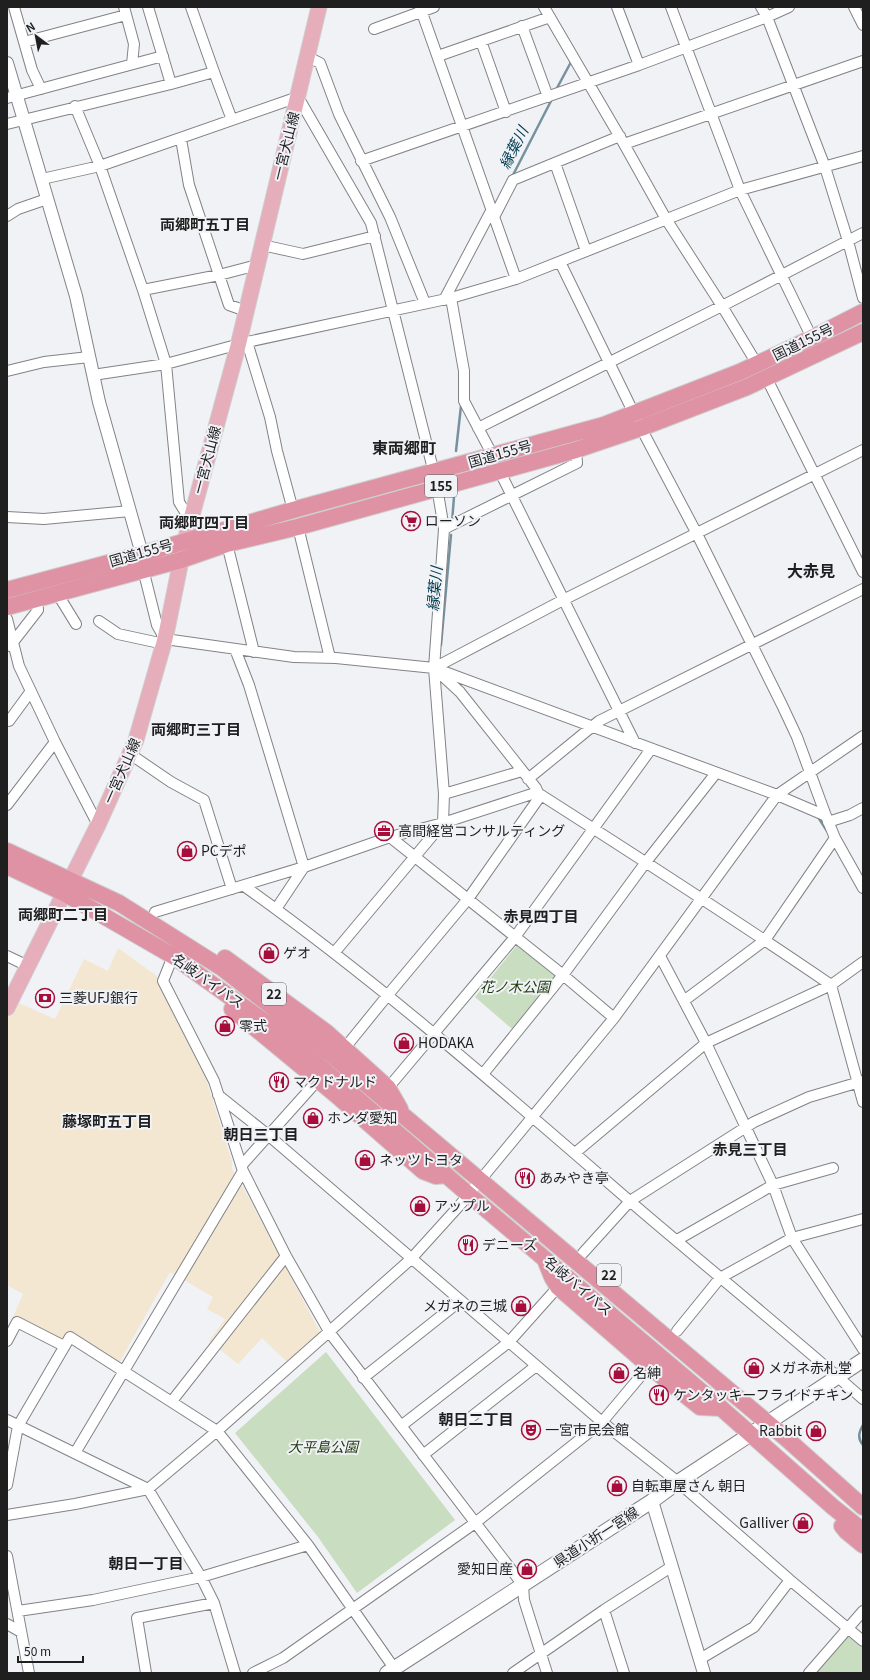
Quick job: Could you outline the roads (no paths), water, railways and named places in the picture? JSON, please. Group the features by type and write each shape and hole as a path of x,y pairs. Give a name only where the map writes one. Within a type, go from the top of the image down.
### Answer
{"highway":[{"name":"国道155号","path":"496,463 576,450 758,364 863,312"},
{"name":"国道155号","path":"7,590 143,562 180,560 228,544 298,527 436,480 496,463 604,425 638,421 767,379 863,332"},
{"name":"国道155号","path":"7,607 57,593 143,562 184,541 293,510 436,480"},
{"name":"名岐バイパス","path":"7,851 67,886 173,956 286,1037 360,1099 468,1194 721,1408 832,1507 863,1531"},
{"name":"名岐バイパス","path":"7,866 119,903 222,968 302,1031 502,1201 702,1367 788,1440 863,1507"},
{"name":"22","path":"119,903 141,906 155,912 231,961 326,1032 388,1088 405,1118"},
{"name":"22","path":"212,983 230,1007 335,1094 423,1171 436,1176 446,1175"},
{"path":"302,1031 326,1032"},
{"path":"335,1094 360,1099"},
{"name":"22","path":"502,1201 524,1205 583,1253 677,1332 702,1367"},
{"name":"22","path":"544,1258 552,1278 564,1291 648,1366 700,1407 721,1408"},
{"path":"564,1291 598,1303"},
{"name":"22","path":"788,1440 797,1441 807,1445 863,1492"},
{"name":"22","path":"832,1507 837,1518 846,1531 863,1545"}],"main road":[{"name":"一宮犬山線","path":"7,1008 98,825 136,740 165,642 184,541 243,344 246,311 319,9"},
{"name":"県道小折一宮線","path":"393,1672 863,1360"}],"street":[{"path":"14,7 32,70 42,89"},
{"path":"148,7 171,84"},
{"path":"191,7 232,120"},
{"path":"374,29 421,9 434,7"},
{"path":"544,7 622,140 666,219 758,364"},
{"path":"617,7 639,65"},
{"path":"671,7 710,114 740,190 812,338"},
{"path":"761,7 767,17 825,167 848,241 863,298"},
{"path":"361,161 687,48 789,7"},
{"path":"854,7 862,21"},
{"path":"421,9 492,214 516,278"},
{"path":"24,42 125,11 134,44 132,64"},
{"path":"438,56 550,17"},
{"path":"522,26 548,97"},
{"path":"481,41 506,112"},
{"path":"12,97 163,56"},
{"path":"308,57 320,63 339,114 390,217 425,303"},
{"path":"635,743 512,494 464,401 464,372 447,299 492,214 513,180 555,163 622,140 710,114 863,61"},
{"path":"7,63 12,97 23,119 76,296 93,375 130,511 157,625 165,642"},
{"path":"7,124 214,72"},
{"path":"42,179 100,166 298,97 372,223 436,480 444,530 434,668 444,794 442,823 334,953"},
{"path":"75,106 100,166 143,290 166,364 179,502 190,520"},
{"path":"181,138 190,185 229,305 246,311"},
{"path":"93,375 166,364 243,344 447,299 516,278 560,262 740,190 863,156"},
{"path":"555,163 586,251"},
{"path":"7,216 18,209 47,199"},
{"path":"478,428 722,306 863,233"},
{"path":"262,245 302,254 375,236"},
{"path":"560,262 638,421 752,644 797,737 827,819 863,888"},
{"path":"143,290 219,275 257,265"},
{"path":"243,344 270,417 277,451 293,510"},
{"path":"7,371 44,362 89,357"},
{"path":"767,379 863,572"},
{"path":"444,530 512,494 577,463 576,450"},
{"path":"434,668 564,599 863,450"},
{"path":"7,517 44,519 130,511"},
{"path":"298,527 330,658"},
{"path":"228,544 254,652"},
{"path":"444,794 525,775 599,721 863,589"},
{"path":"57,593 76,624"},
{"path":"10,646 38,610 37,598"},
{"path":"7,619 10,646 55,742 98,825"},
{"path":"99,621 118,634 165,642 294,657 330,658 434,668 777,795 827,819 850,815 863,808"},
{"path":"235,649 249,685 304,867"},
{"path":"434,668 460,692 540,795"},
{"path":"7,719 9,721 31,691"},
{"path":"7,1515 75,1504 148,1488 217,1431 283,1372 330,1333 412,1259 480,1181 614,1018 777,795 863,736"},
{"path":"7,805 55,742"},
{"path":"388,1088 515,937 651,749"},
{"path":"130,754 171,782 204,800 232,889"},
{"path":"482,1074 563,975 646,862 716,773"},
{"path":"155,912 244,886 390,837 442,823 535,793 646,862 831,985 861,1082 863,1102"},
{"path":"344,1049 468,899 540,795"},
{"path":"390,837 563,975 614,1018"},
{"path":"684,1000 765,940 836,838"},
{"path":"276,909 304,867"},
{"path":"244,886 334,953 482,1074 720,1278 863,1398"},
{"path":"7,956 28,966"},
{"path":"173,956 163,981 214,1081 242,1168 286,1256 330,1333 523,1585 524,1600 547,1673"},
{"path":"660,956 706,1044 773,1185 792,1238 863,1348"},
{"path":"575,1153 706,1044 831,985 863,962"},
{"path":"75,1453 242,1168 268,1135 318,1080"},
{"path":"583,1253 630,1201 754,1122 809,1097 861,1082"},
{"path":"218,1095 268,1135 602,1422 678,1482 790,1580 863,1641"},
{"path":"677,1240 773,1185 833,1168"},
{"path":"677,1332 720,1278 792,1238 863,1219"},
{"path":"172,1401 286,1256"},
{"path":"401,1426 509,1342 564,1291"},
{"path":"363,1378 460,1301"},
{"path":"7,1341 16,1322 64,1346"},
{"path":"7,1485 18,1426 70,1337 124,1370 217,1431 308,1545 353,1608 393,1672"},
{"path":"423,1455 536,1366"},
{"path":"253,1673 282,1658 475,1523 602,1422 648,1366"},
{"path":"7,1420 148,1488 214,1603 235,1673"},
{"path":"652,1501 704,1673"},
{"path":"18,1611 94,1600 200,1577 308,1545"},
{"path":"7,1556 29,1673"},
{"path":"513,1673 604,1610 672,1567"},
{"path":"700,1659 754,1627 790,1580"},
{"path":"146,1673 136,1618 214,1603"},
{"path":"604,1610 624,1673"},
{"path":"809,1673 863,1611"},
{"path":"7,1624 21,1632"}],"waterway":[{"name":"縁葉川","path":"557,88 571,62 570,61"},
{"name":"縁葉川","path":"512,177 552,99"},
{"name":"縁葉川","path":"456,451 461,406"},
{"name":"縁葉川","path":"452,522 454,497"},
{"name":"縁葉川","path":"441,645 451,535"},
{"name":"縁葉川","path":"818,817 827,831"},
{"name":"縁葉川","path":"863,1425 859,1435 863,1445"}],"place":[{"name":"ローソン","path":"411,521"},
{"name":"高間経営コンサルティング","path":"384,831"},
{"name":"PCデポ","path":"187,851"},
{"name":"ゲオ","path":"269,953"},
{"name":"三菱UFJ銀行","path":"45,998"},
{"name":"零式","path":"225,1026"},
{"name":"HODAKA","path":"404,1043"},
{"name":"マクドナルド","path":"279,1082"},
{"name":"ホンダ愛知","path":"313,1118"},
{"name":"ネッツトヨタ","path":"365,1160"},
{"name":"あみやき亭","path":"525,1178"},
{"name":"アップル","path":"420,1206"},
{"name":"デニーズ","path":"468,1245"},
{"name":"メガネの三城","path":"521,1306"},
{"name":"メガネ赤札堂","path":"754,1368"},
{"name":"名紳","path":"619,1373"},
{"name":"ケンタッキーフライドチキン","path":"659,1395"},
{"name":"一宮市民会館","path":"531,1430"},
{"name":"Rabbit","path":"816,1431"},
{"name":"自転車屋さん 朝日","path":"617,1486"},
{"name":"Galliver","path":"803,1523"},
{"name":"愛知日産","path":"527,1569"}],"district":[{"name":"両郷町五丁目","path":"205,225"},
{"name":"東両郷町","path":"404,448"},
{"name":"両郷町四丁目","path":"204,523"},
{"name":"大赤見","path":"811,571"},
{"name":"両郷町三丁目","path":"196,730"},
{"name":"両郷町二丁目","path":"63,915"},
{"name":"赤見四丁目","path":"541,917"},
{"name":"藤塚町五丁目","path":"107,1122"},
{"name":"朝日三丁目","path":"261,1135"},
{"name":"赤見三丁目","path":"750,1150"},
{"name":"朝日二丁目","path":"476,1420"},
{"name":"朝日一丁目","path":"146,1564"}],"park label":[{"name":"花ノ木公園","path":"515,987"},
{"name":"大平島公園","path":"323,1447"}]}
